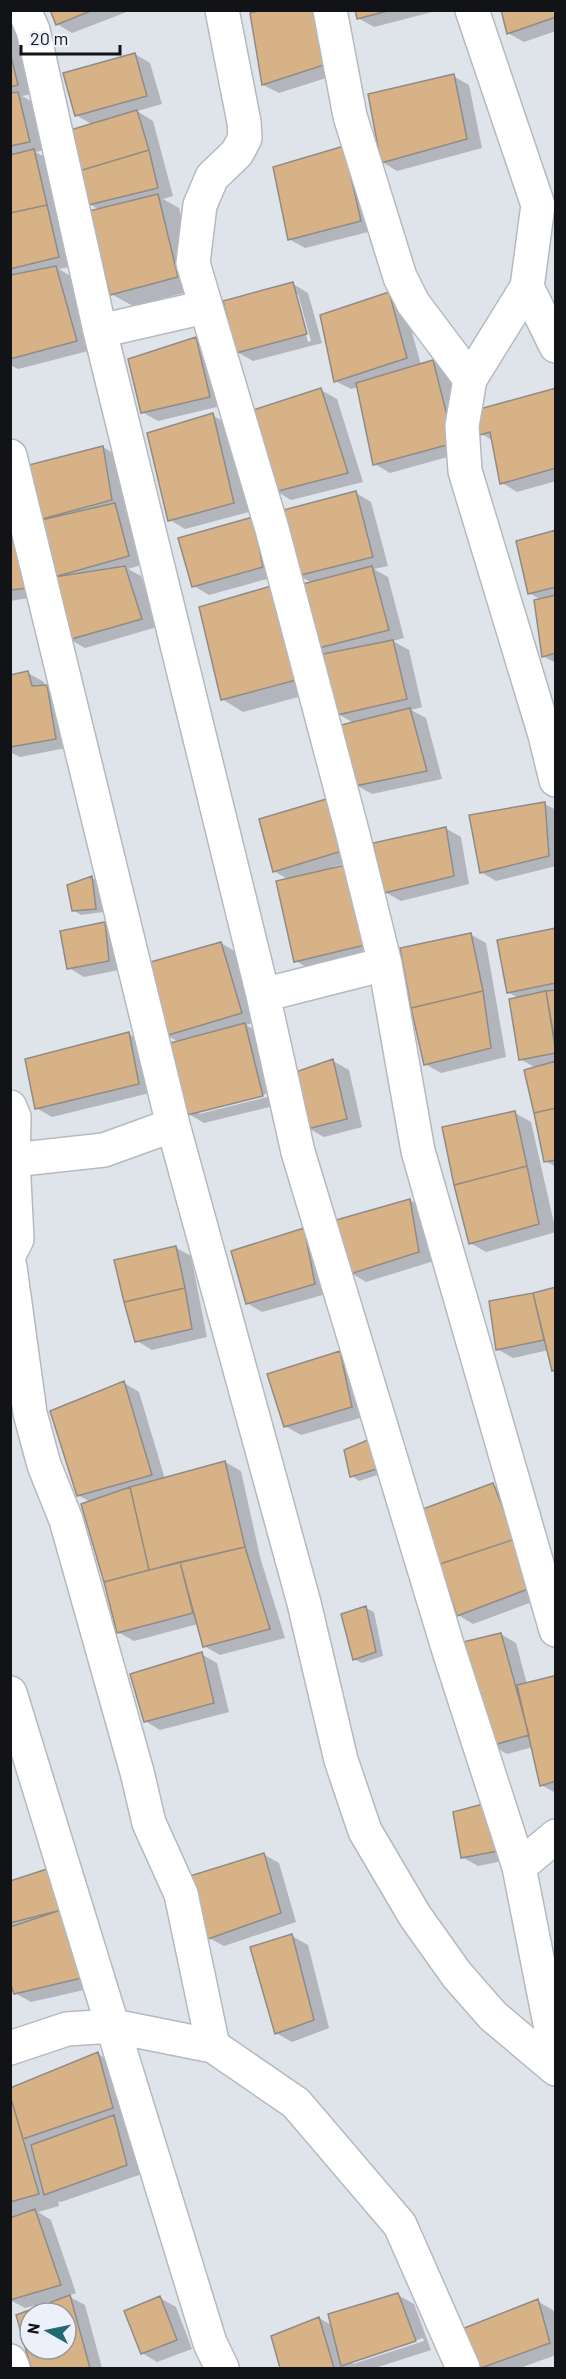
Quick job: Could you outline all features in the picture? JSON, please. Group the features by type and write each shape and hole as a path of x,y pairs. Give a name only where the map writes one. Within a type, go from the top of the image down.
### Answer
{"street":[{"path":"24,10 33,30 100,331 263,995 297,1152 449,1651 519,1867 555,2054"},
{"path":"222,10 244,122 245,138 237,153 212,177 200,205 193,263 272,529 349,820 385,964 418,1151 555,1630"},
{"path":"330,10 350,116 400,278 412,303 470,379"},
{"path":"471,10 547,205 527,287 470,379 462,426 465,471 545,735 555,780"},
{"path":"527,287 555,346"},
{"path":"100,331 205,308"},
{"path":"10,456 173,1125 304,1603 341,1760 365,1830 415,1916 457,1975 493,2016 555,2069"},
{"path":"263,995 385,964"},
{"path":"10,1107 14,1117 13,1160 17,1239 10,1253"},
{"path":"13,1160 104,1150 173,1125"},
{"path":"10,1267 30,1413 41,1455 66,1520 137,1772 149,1823 181,1894 213,2046"},
{"path":"10,1692 210,2343 222,2368"},
{"path":"519,1867 555,1836"},
{"path":"10,2048 67,2029 113,2026 213,2046 296,2103 400,2225 464,2368"},
{"path":"10,2361 13,2368"}],"building":[{"path":"50,10 93,10 56,25"},
{"path":"262,10 319,10 330,63 262,85 250,13"},
{"path":"355,10 391,10 357,19"},
{"path":"501,10 556,10 556,17 507,34"},
{"path":"10,52 18,85 10,87"},
{"path":"135,53 147,96 75,116 63,73"},
{"path":"454,74 467,139 381,163 368,94"},
{"path":"18,92 30,142 10,146 10,93"},
{"path":"137,110 149,150 79,171 67,131"},
{"path":"344,146 361,221 288,240 273,167"},
{"path":"34,149 47,205 10,213 10,155"},
{"path":"149,150 158,188 88,205 79,171"},
{"path":"158,194 178,277 110,295 89,211"},
{"path":"47,205 59,257 10,269 10,213"},
{"path":"56,266 77,341 10,359 10,275"},
{"path":"293,282 307,334 236,353 223,301"},
{"path":"389,292 407,358 334,382 320,315"},
{"path":"196,337 210,397 141,413 128,359"},
{"path":"433,360 454,443 373,465 356,383"},
{"path":"321,388 348,473 274,492 253,410"},
{"path":"556,388 556,468 500,484 490,432 480,435 476,410"},
{"path":"213,413 234,503 168,521 147,433"},
{"path":"103,446 112,500 38,520 25,466"},
{"path":"356,491 373,557 297,576 280,511"},
{"path":"115,503 129,556 54,577 41,520"},
{"path":"253,517 263,567 192,587 178,538"},
{"path":"556,530 556,587 528,594 516,541"},
{"path":"10,542 14,542 28,588 10,590"},
{"path":"125,566 142,619 68,640 54,577"},
{"path":"372,566 389,630 311,650 299,585"},
{"path":"271,586 296,680 221,700 199,607"},
{"path":"556,595 556,653 542,657 534,600"},
{"path":"393,640 407,699 337,715 323,654"},
{"path":"28,671 32,686 47,685 56,739 10,747 10,675"},
{"path":"410,708 427,771 355,786 341,725"},
{"path":"333,797 342,851 273,872 259,819"},
{"path":"545,802 549,856 480,873 469,815"},
{"path":"446,827 454,876 384,893 373,843"},
{"path":"350,864 369,944 294,962 276,881"},
{"path":"92,876 96,909 72,911 67,885"},
{"path":"105,922 109,961 67,969 60,931"},
{"path":"556,928 556,983 507,993 497,940"},
{"path":"471,933 483,991 411,1008 400,948"},
{"path":"221,942 242,1013 165,1036 147,963"},
{"path":"556,990 556,1048 546,991"},
{"path":"483,991 491,1048 424,1065 411,1008"},
{"path":"546,991 556,1053 519,1060 509,999"},
{"path":"245,1023 263,1096 187,1115 170,1043"},
{"path":"129,1032 139,1084 35,1109 25,1059"},
{"path":"333,1059 347,1119 307,1129 290,1074"},
{"path":"556,1061 556,1108 534,1113 524,1070"},
{"path":"556,1108 556,1160 544,1162 534,1113"},
{"path":"515,1111 527,1166 454,1185 442,1127"},
{"path":"527,1166 539,1224 469,1244 454,1185"},
{"path":"410,1199 419,1252 350,1274 336,1220"},
{"path":"304,1228 315,1284 246,1304 231,1251"},
{"path":"176,1246 185,1288 124,1302 114,1260"},
{"path":"556,1287 556,1370 552,1371 533,1293"},
{"path":"185,1288 192,1329 135,1342 124,1302"},
{"path":"533,1293 544,1340 496,1350 489,1301"},
{"path":"340,1351 352,1407 284,1427 267,1374"},
{"path":"124,1381 152,1475 77,1496 50,1411"},
{"path":"370,1439 377,1469 350,1477 344,1450"},
{"path":"225,1461 245,1547 149,1570 130,1487"},
{"path":"493,1483 515,1539 440,1564 423,1509"},
{"path":"130,1487 149,1570 104,1582 81,1504"},
{"path":"515,1539 528,1589 457,1616 440,1564"},
{"path":"245,1547 270,1629 203,1647 180,1562"},
{"path":"180,1562 193,1613 117,1633 104,1582"},
{"path":"366,1606 376,1652 353,1660 341,1614"},
{"path":"501,1633 529,1735 490,1746 463,1642"},
{"path":"202,1652 214,1703 144,1722 130,1674"},
{"path":"554,1676 556,1683 556,1781 540,1786 517,1685"},
{"path":"487,1803 498,1851 461,1858 453,1812"},
{"path":"264,1853 281,1913 208,1939 190,1876"},
{"path":"47,1869 61,1910 10,1923 10,1881"},
{"path":"61,1910 82,1978 14,1994 10,1982 10,1927"},
{"path":"292,1934 314,2020 275,2034 250,1947"},
{"path":"98,2052 113,2108 23,2139 10,2088"},
{"path":"10,2095 39,2194 10,2202"},
{"path":"114,2115 127,2165 44,2195 31,2145"},
{"path":"35,2209 61,2285 10,2300 10,2218"},
{"path":"398,2293 416,2341 341,2366 328,2314"},
{"path":"70,2295 72,2301 54,2301"},
{"path":"160,2296 177,2340 141,2354 124,2311"},
{"path":"538,2299 550,2343 481,2368 462,2329"},
{"path":"319,2317 334,2368 280,2368 271,2336"},
{"path":"78,2324 90,2368 31,2368 29,2361 78,2361"}]}
